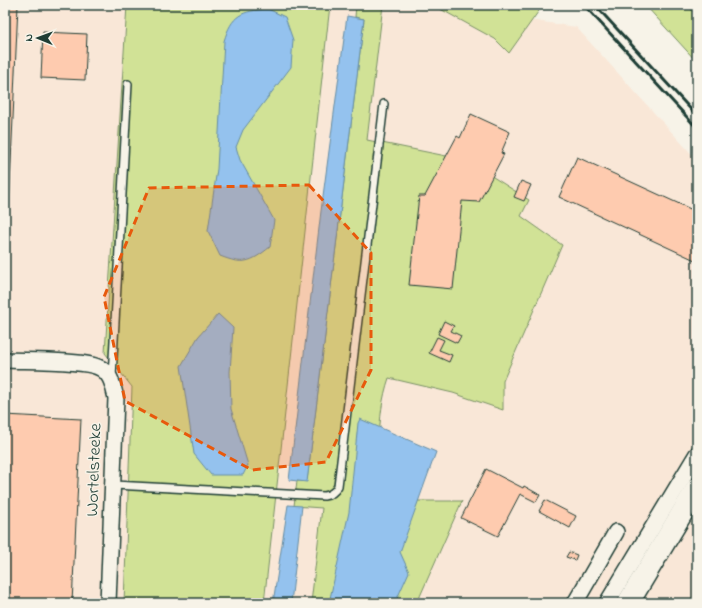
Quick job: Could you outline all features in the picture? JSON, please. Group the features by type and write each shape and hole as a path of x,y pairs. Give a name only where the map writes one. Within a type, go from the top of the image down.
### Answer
{"street":[{"path":"5,360 77,363 98,367 112,379"},
{"name":"Wortelsteeke","path":"108,603 114,485 116,398 112,379"},
{"path":"607,603 697,454"},
{"path":"628,603 697,488"},
{"path":"575,603 616,532"}],"lane":[{"path":"112,379 128,84"},
{"path":"114,485 324,496 330,495 335,491 338,486 384,104"}],"highlighted area":[{"path":"309,185 371,253 371,370 326,462 252,470 125,401 104,297 149,188"}],"shaded area":[{"path":"5,5 429,5 576,27 697,160 697,603 5,603"}],"green space":[{"path":"127,5 330,5 264,603 124,603 132,387 105,353"},
{"path":"356,5 383,5 367,140 481,163 479,168 529,200 521,216 562,245 503,381 503,410 453,393 389,378 382,409 379,439 381,501 462,501 417,603 311,603 322,508 294,506 297,481 307,481 364,19 355,17"},
{"path":"433,5 543,5 509,53 495,39"},
{"path":"644,5 697,5 697,62 646,6"}],"water":[{"path":"268,9 285,17 293,40 291,67 243,130 236,147 240,160 274,220 270,247 257,256 246,261 235,261 220,256 208,231 217,169 224,41 230,25 239,16 251,11"},
{"path":"347,16 364,19 307,482 289,480 321,211"},
{"path":"218,314 233,328 230,372 231,409 248,465 243,475 211,475 194,454 181,366 198,337"},
{"path":"360,419 436,452 400,552 409,572 395,603 329,603 349,512 358,423"},
{"path":"288,505 302,506 291,603 273,603"}],"building":[{"path":"5,5 18,5 9,208 5,208"},
{"path":"43,32 87,34 85,80 41,78"},
{"path":"471,114 510,132 501,153 504,154 479,202 462,201 453,289 409,285 419,196 425,196 457,136 460,138"},
{"path":"577,157 697,212 697,261 559,197"},
{"path":"521,181 531,185 524,201 514,197"},
{"path":"444,321 454,326 451,331 461,336 457,343 438,334"},
{"path":"437,337 444,340 439,350 452,355 449,362 429,353"},
{"path":"5,415 81,419 72,603 5,603"},
{"path":"486,469 540,495 536,502 520,494 498,536 461,518"},
{"path":"545,500 576,516 570,528 539,511"},
{"path":"569,552 577,555 575,560 566,557"}],"railway":[{"path":"584,5 697,128"},
{"path":"595,5 697,116"}]}
